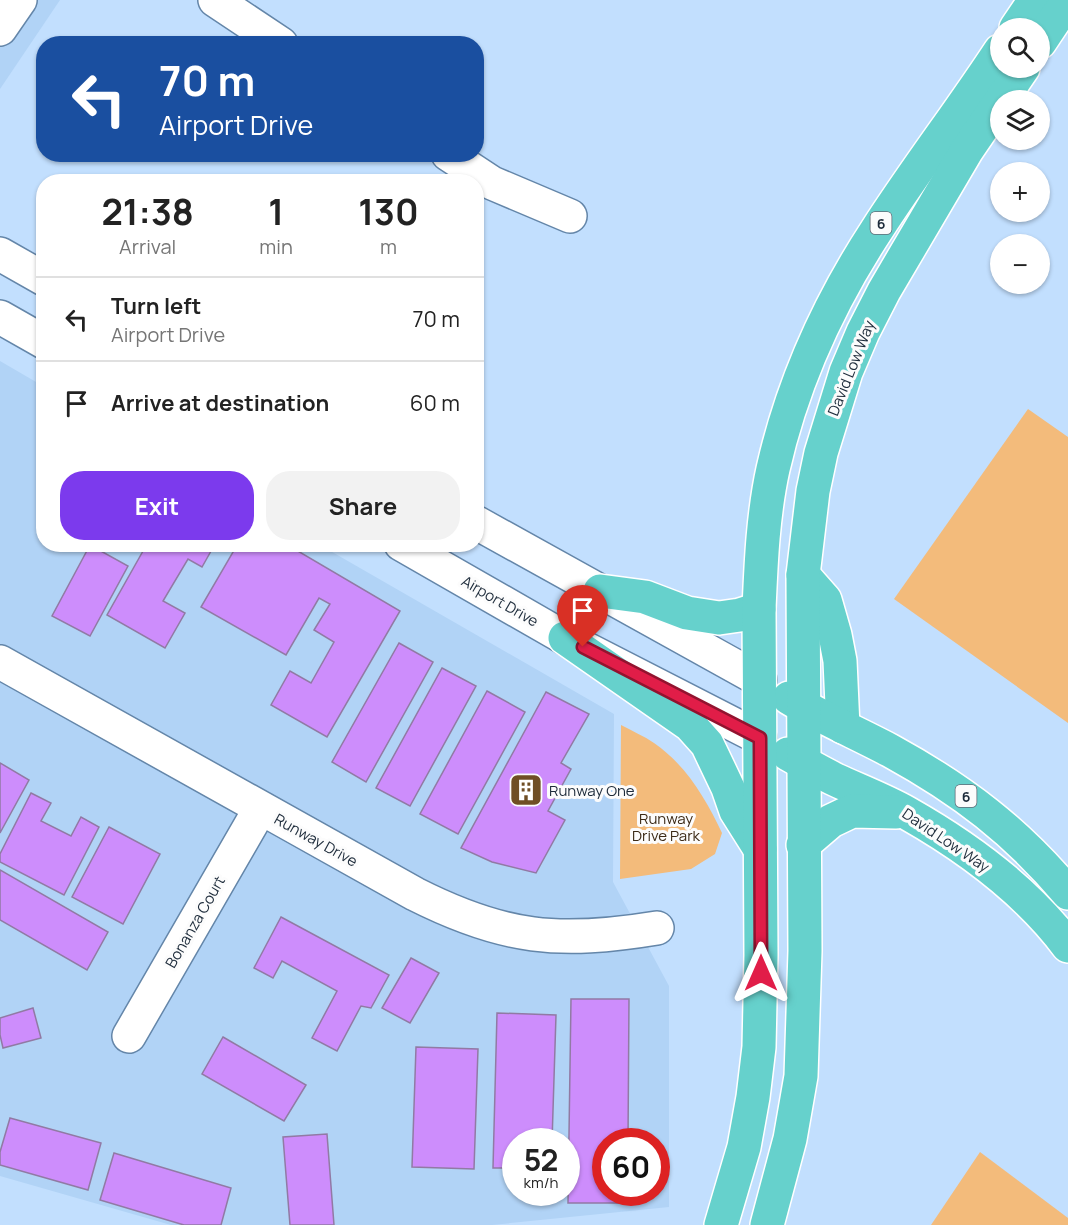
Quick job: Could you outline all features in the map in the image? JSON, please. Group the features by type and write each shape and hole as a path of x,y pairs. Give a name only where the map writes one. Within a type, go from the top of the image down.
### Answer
{"main road":[{"path":"1023,18 1035,0"},
{"path":"1050,27 1068,0"},
{"name":"6","path":"760,738 761,564 773,470 790,410 809,357 850,273 875,232 990,65"},
{"name":"David Low Way","path":"804,763 803,575 809,521 821,453 846,372 884,291 967,150 1016,78"},
{"path":"760,680 804,707 843,727 840,661 835,635 825,600 803,575"},
{"path":"600,591 645,597 687,613 719,618 759,609"},
{"path":"565,638 690,724 707,744 729,788 736,812 760,849"},
{"name":"6","path":"843,727 964,794 1023,843 1068,893"},
{"path":"721,1225 744,1147 759,1047 761,1007 760,738"},
{"name":"David Low Way","path":"760,738 804,763 906,812 970,853 1039,912 1068,946"},
{"path":"767,1225 790,1139 801,1076 805,951 804,763"},
{"path":"803,845 831,821 852,811 906,812"}],"street":[{"path":"0,29 20,0"},
{"path":"215,0 269,36"},
{"path":"460,162 478,174"},
{"path":"484,178 570,216"},
{"path":"0,254 36,274"},
{"path":"0,317 36,337"},
{"path":"484,527 760,680"},
{"name":"Airport Drive","path":"415,552 565,638 760,738"},
{"name":"Runway Drive","path":"0,662 415,894 475,922 507,931 576,937 657,928"},
{"name":"Bonanza Court","path":"129,1036 260,809"}],"shaded area":[{"path":"0,0 60,0 0,89"},
{"path":"0,361 36,382 36,552 332,552 614,714 613,882 669,986 669,1128 592,1128 592,1206 669,1207 492,1225 171,1225 0,1176"}],"green space":[{"path":"1028,409 1068,437 1068,723 894,599"},
{"name":"Runway Drive Park","path":"621,725 654,743 676,762 702,795 722,833 715,854 691,869 620,879"},
{"path":"980,1152 1068,1218 1068,1225 931,1225"}],"building":[{"path":"86,552 103,552 128,566 90,636 52,616"},
{"path":"142,552 210,552 202,567 188,559 163,601 185,613 165,648 107,615"},
{"path":"233,552 300,552 400,611 327,737 271,705 290,671 311,683 334,642 314,630 330,604 319,598 286,655 201,607"},
{"path":"399,643 433,662 366,782 332,762"},
{"path":"442,668 476,686 410,806 376,788"},
{"path":"487,691 525,712 458,834 420,814"},
{"name":"Runway One","path":"546,692 589,714 561,763 571,769 548,811 565,820 536,873 492,862 461,848"},
{"path":"0,763 29,780 0,833"},
{"path":"31,793 51,803 41,821 71,836 81,817 99,827 64,895 0,862 0,854"},
{"path":"109,827 160,854 123,924 72,897"},
{"path":"0,870 108,932 87,970 0,920"},
{"path":"281,917 389,975 371,1008 361,1006 337,1051 312,1038 337,991 282,961 273,978 254,968"},
{"path":"411,958 439,973 410,1023 382,1008"},
{"path":"571,999 629,999 628,1128 592,1128 592,1203 580,1203 580,1128 569,1128"},
{"path":"33,1008 41,1038 3,1048 0,1018"},
{"path":"497,1013 556,1015 552,1128 502,1128 502,1168 493,1168"},
{"path":"223,1037 306,1085 284,1121 202,1074"},
{"path":"416,1047 478,1049 474,1169 412,1167"},
{"path":"10,1118 101,1143 88,1190 0,1165 0,1152"},
{"path":"327,1134 334,1225 290,1225 283,1137"},
{"path":"114,1153 231,1188 221,1225 184,1225 100,1200"}],"place":[{"name":"Runway One","path":"526,790"}],"route":[{"path":"583,647 760,738 761,973"}]}
